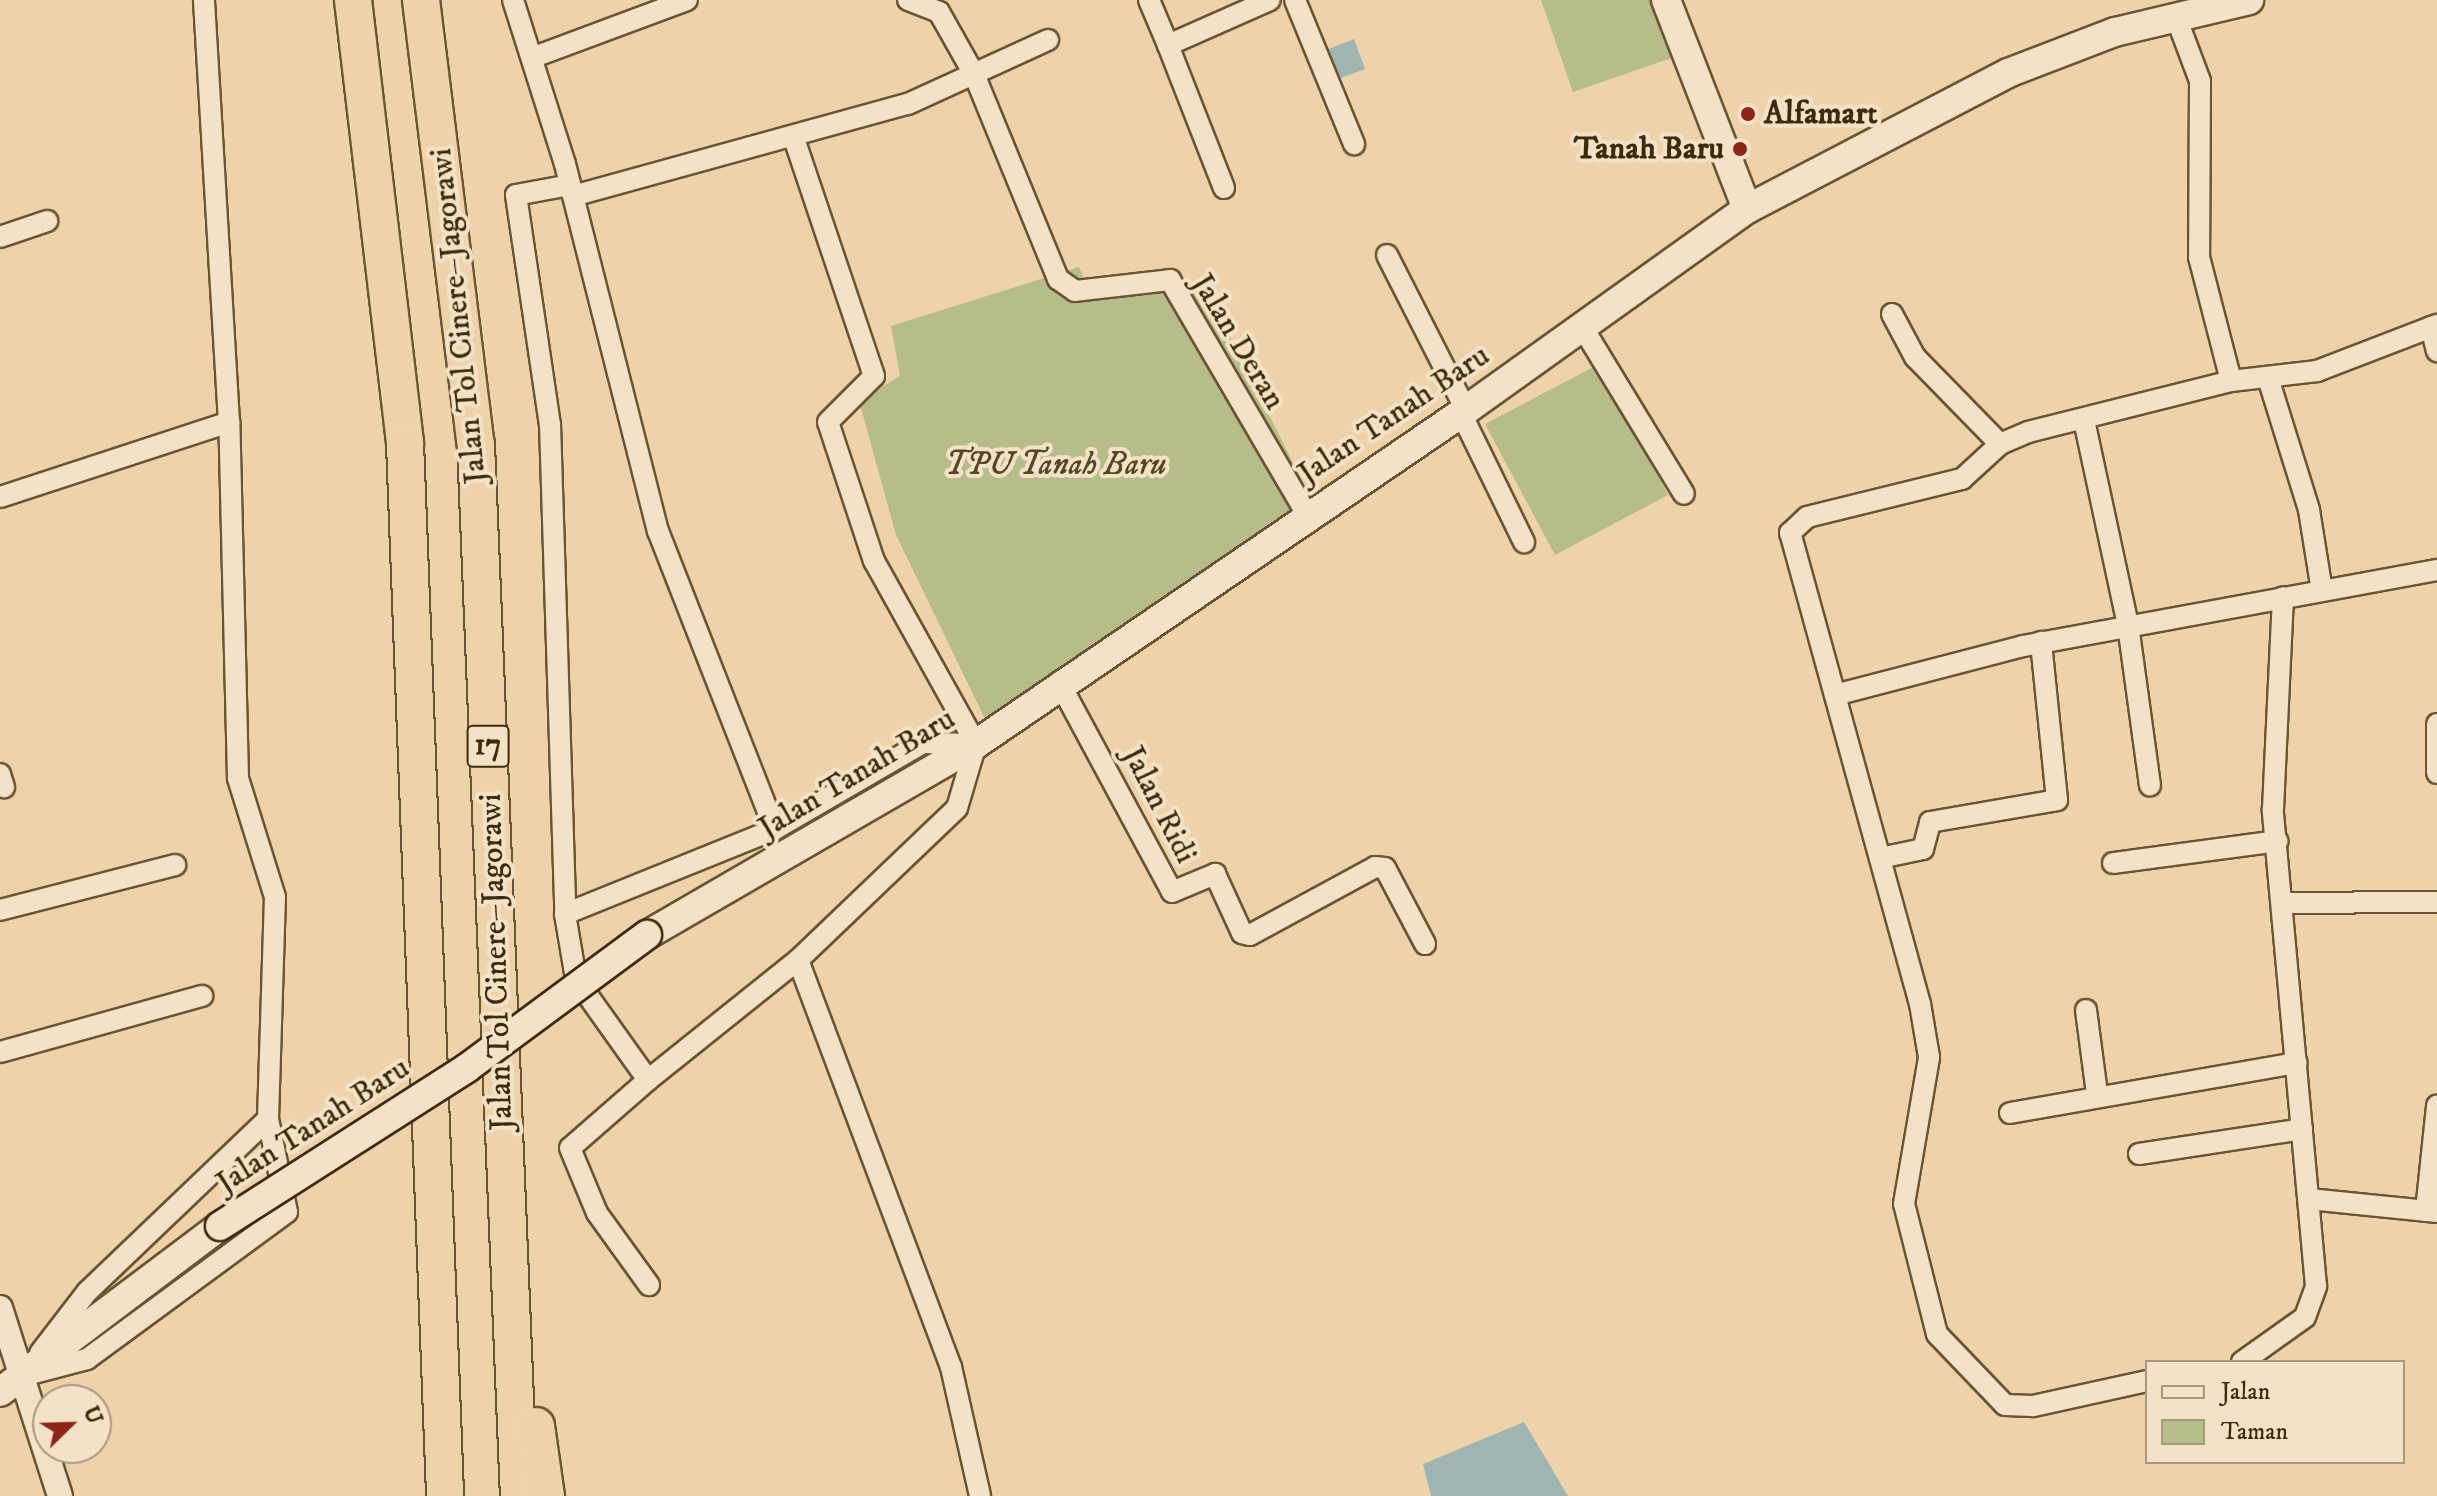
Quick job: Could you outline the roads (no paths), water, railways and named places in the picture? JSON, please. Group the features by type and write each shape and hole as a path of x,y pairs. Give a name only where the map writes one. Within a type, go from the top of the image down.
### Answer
{"highway":[{"path":"353,0 405,443 445,1496"},
{"name":"Jalan Tol Cinere–Jagorawi","path":"421,0 476,445 519,1496"},
{"path":"507,1214 546,1496"}],"main road":[{"path":"1666,0 1747,209"},
{"name":"Jalan Tanah Baru","path":"0,1392 220,1226 467,1068 647,935 976,744 1059,682 1464,412 1747,209 2008,73 2179,10 2249,0"}],"street":[{"path":"23,1376 87,1359 287,1212 268,1119 275,897 238,778 229,422 204,0"},
{"path":"513,0 534,57 565,164 658,531 775,829"},
{"path":"534,57 687,0"},
{"path":"908,0 939,12 974,74"},
{"path":"1149,0 1224,188"},
{"path":"1168,45 1270,0"},
{"path":"1295,0 1354,144"},
{"path":"2179,10 2200,81 2199,257 2231,381"},
{"path":"648,1080 576,979 565,914 550,424 516,195 572,190 794,138 908,104 1048,40"},
{"name":"Jalan Deran","path":"974,74 1058,279 1075,291 1170,280 1307,514"},
{"path":"649,1285 597,1213 570,1148 648,1080 798,960 957,808 976,744 874,561 828,422 874,376 794,138"},
{"path":"0,237 47,221"},
{"path":"1387,255 1524,542"},
{"path":"1892,314 1915,357 2000,444"},
{"path":"2145,1381 2033,1406 2005,1405 1937,1334 1904,1204 1929,1057 1880,858 1790,543 1793,526 1951,483 2000,444 2084,420 2231,381 2317,371 2434,326 2437,351"},
{"path":"1583,328 1684,494"},
{"path":"2268,378 2309,510 2322,591"},
{"path":"2084,420 2128,625 2150,786"},
{"path":"0,497 229,422"},
{"path":"1835,695 2041,642 2437,570"},
{"path":"2246,1360 2268,1350 2314,1303 2309,1199 2278,841 2283,597"},
{"path":"1880,858 1923,849 1930,822 2057,800 2041,642"},
{"name":"Jalan Ridi","path":"1059,682 1172,892 1215,874 1242,933 1250,935 1375,867 1385,868 1425,944"},
{"path":"2437,724 2437,773"},
{"path":"565,914 775,829 923,743 976,744"},
{"path":"2113,863 2278,841"},
{"path":"0,910 175,865"},
{"path":"2284,903 2437,902"},
{"path":"798,960 951,1367 980,1496"},
{"path":"0,1052 202,996"},
{"path":"2086,1010 2097,1093"},
{"path":"2010,1113 2097,1093 2297,1063"},
{"path":"23,1376 87,1292 268,1119"},
{"path":"2309,1199 2432,1212 2436,1119"},
{"path":"2139,1154 2302,1129"},
{"path":"0,1308 41,1427 60,1496"}],"water":[{"path":"1354,39 1365,69 1338,79 1326,50"},
{"path":"1524,1422 1568,1496 1431,1496 1423,1464"}],"place":[{"name":"Alfamart","path":"1748,114"},
{"name":"Tanah Baru","path":"1740,149"}],"park label":[{"name":"TPU Tanah Baru","path":"1056,465"}]}
